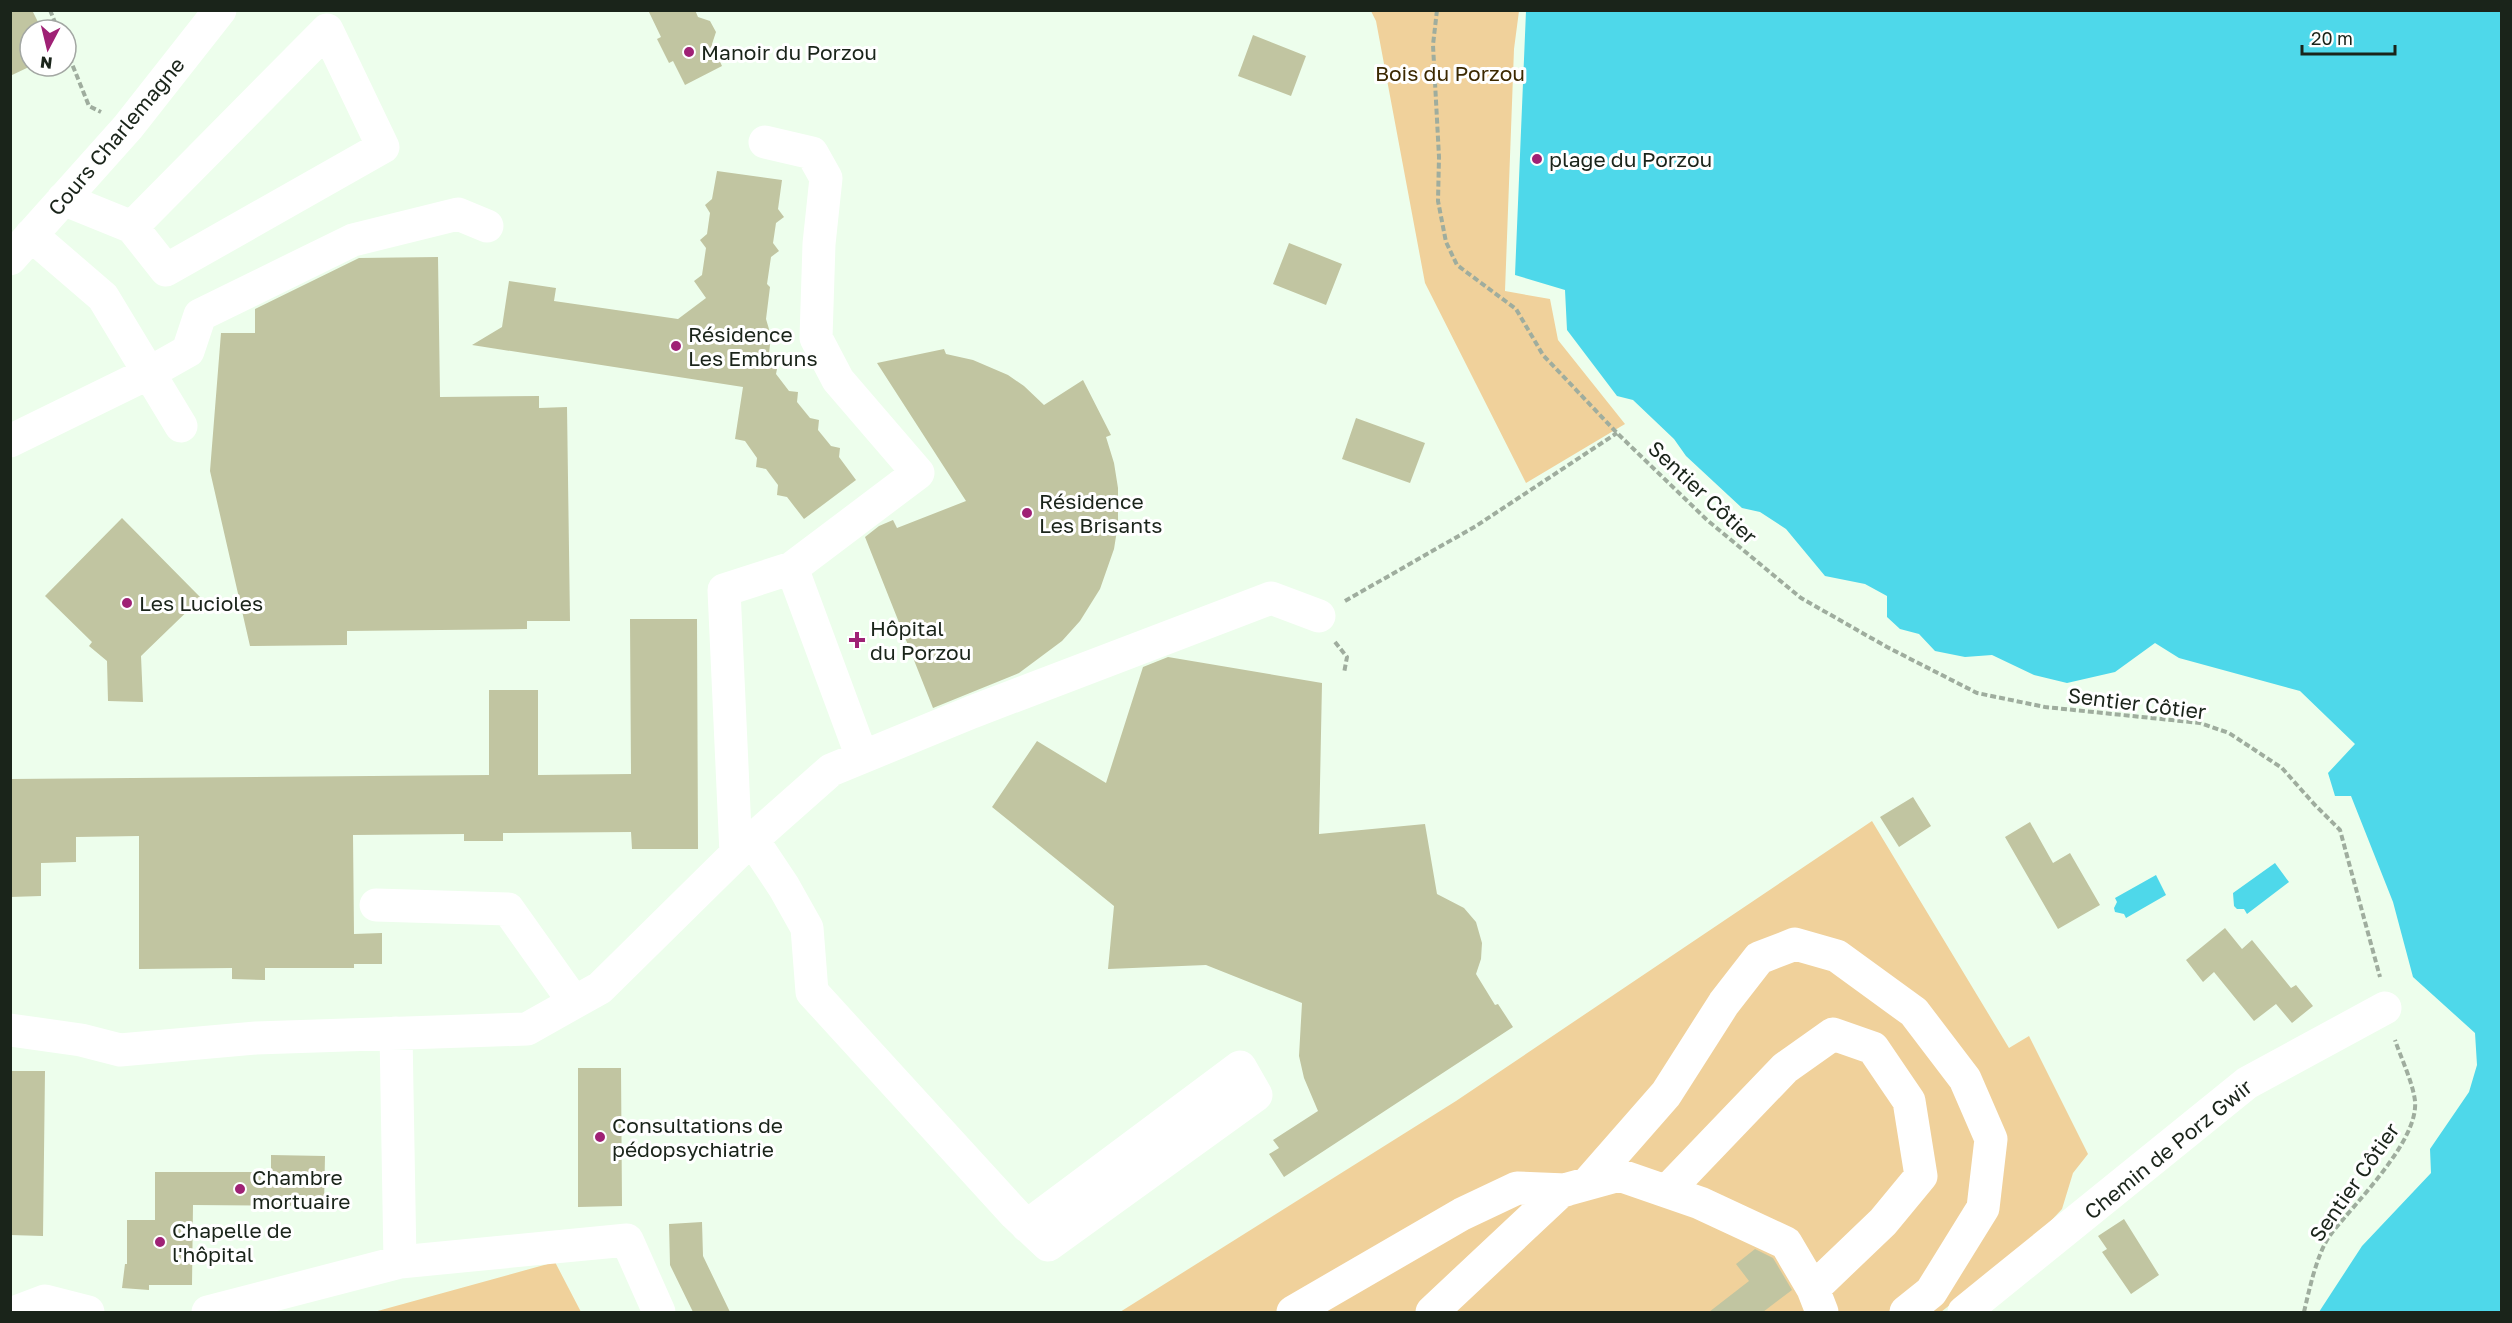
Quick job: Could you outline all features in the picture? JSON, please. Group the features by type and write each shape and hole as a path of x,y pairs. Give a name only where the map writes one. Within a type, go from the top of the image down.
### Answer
{"street":[{"name":"Cours Charlemagne","path":"21,247 128,127 220,10"},
{"path":"63,199 132,227 166,270 383,147 324,20 132,227"},
{"path":"765,142 812,153 826,178 819,244 816,338 838,380 918,473 792,568 724,590 744,847 784,887 807,928 812,992 1037,1236"},
{"path":"10,441 149,373 188,351 200,315 353,240 458,214 487,226"},
{"path":"21,247 103,297 181,426"},
{"path":"792,568 862,757"},
{"path":"10,1030 81,1040 120,1050 256,1038 527,1029 600,988 744,847 831,770 972,712 1270,598 1319,616"},
{"path":"376,905 507,909 574,1002"},
{"path":"1293,1312 1462,1214 1517,1188 1577,1187 1666,1094 1724,1003 1759,958 1795,944 1837,956 1914,1012 1965,1079 1991,1139 1983,1208 1931,1292 1905,1312"},
{"name":"Chemin de Porz Gwir","path":"1964,1312 2247,1083 2385,1008"},
{"path":"396,1033 400,1262"},
{"path":"1432,1312 1561,1191 1619,1175 1700,1203 1786,1243 1817,1301 1921,1176 1909,1101 1873,1048 1833,1034 1785,1068 1666,1191"},
{"path":"1240,1067 1256,1095 1037,1236 1240,1067"},
{"path":"208,1312 400,1262 627,1240 659,1312"},
{"path":"16,1312 45,1301 88,1312"}],"path":[{"name":"Sentier Côtier","path":"1437,10 1433,45 1439,157 1438,201 1446,242 1457,265 1516,309 1544,355 1617,433 1707,520 1801,598 1887,647 1977,693 2045,707 2200,723 2229,734 2282,768 2340,830 2381,980 2385,1008 2415,1101 2412,1125 2382,1171 2349,1215 2330,1235 2323,1247 2304,1312"},
{"path":"78,78 89,106 128,127"},
{"path":"1344,673 1347,657 1322,627 1319,616 1476,526 1617,433"}],"green space":[{"name":"Bois du Porzou","path":"1371,11 1519,11 1514,49 1505,291 1550,299 1558,340 1625,424 1526,483 1425,283 1376,21"},
{"path":"1872,821 2009,1048 2029,1036 2088,1154 2073,1173 2062,1209 2037,1236 1941,1312 1120,1312 1456,1101"},
{"path":"555,1262 581,1312 374,1312"}],"water":[{"path":"1526,11 2501,11 2501,1312 2319,1312 2362,1246 2431,1173 2430,1149 2469,1092 2477,1065 2475,1033 2413,977 2393,902 2351,796 2335,796 2328,773 2355,744 2300,691 2179,658 2155,643 2115,672 2067,683 2034,675 1992,655 1965,657 1935,651 1919,634 1900,629 1887,617 1887,596 1865,584 1825,576 1786,529 1760,512 1742,508 1686,456 1674,439 1633,400 1617,396 1567,330 1565,290 1515,275"},
{"path":"2275,863 2289,882 2247,914 2244,909 2237,909 2234,906 2233,893"},
{"path":"2156,875 2166,895 2126,918 2124,914 2115,912 2117,902 2115,898"}],"building":[{"path":"10,10 32,10 36,18 18,18 18,72 10,76"},
{"name":"Manoir du Porzou","path":"648,10 695,10 698,17 710,21 716,32 712,44 722,66 685,85 673,61 669,63 657,39 661,37"},
{"path":"1253,35 1306,56 1291,96 1238,76"},
{"name":"Résidence Les Embruns","path":"717,171 782,180 778,209 784,217 776,223 773,243 779,251 771,257 767,284 770,287 766,319 771,336 768,362 778,364 776,374 789,391 798,392 797,402 810,418 819,420 818,430 831,446 840,448 839,457 856,480 804,519 787,497 777,495 778,485 766,469 756,467 757,458 745,441 735,439 743,387 472,345 502,327 509,281 556,288 554,301 678,319 706,298 694,281 702,275 706,248 700,240 707,234 710,213 705,205 712,199"},
{"path":"1289,243 1342,264 1326,305 1273,284"},
{"path":"438,257 440,397 539,396 539,408 567,407 570,621 527,621 527,629 347,631 347,645 250,646 210,471 221,333 255,333 255,309 359,258"},
{"name":"Résidence Les Brisants","path":"944,349 946,354 973,360 1008,375 1044,405 1083,380 1111,435 1106,437 1114,463 1118,488 1118,524 1114,549 1100,589 1080,621 1062,641 1019,673 933,708 865,537 879,526 893,520 897,528 966,501 877,363"},
{"path":"1356,418 1425,443 1410,483 1342,459"},
{"name":"Les Lucioles","path":"122,518 201,598 141,656 143,702 108,701 107,661 89,646 92,642 45,596"},
{"path":"630,619 697,619 698,849 632,849 631,832 503,833 503,841 464,841 464,834 353,835 354,934 382,933 382,964 354,964 354,968 265,968 265,980 232,979 232,968 139,969 139,836 76,837 76,862 41,863 41,896 10,897 10,779 489,775 489,690 538,690 538,775 631,774"},
{"path":"1168,657 1322,683 1319,834 1425,824 1437,894 1464,908 1476,922 1482,943 1481,959 1476,974 1495,1005 1498,1004 1513,1027 1284,1177 1269,1154 1279,1148 1273,1140 1318,1111 1304,1078 1299,1056 1302,1003 1206,965 1108,969 1114,906 992,807 1037,741 1106,783 1143,667"},
{"path":"1913,797 1931,826 1899,847 1880,817"},
{"path":"2030,822 2053,863 2070,853 2100,905 2058,929 2005,837"},
{"path":"2225,928 2242,949 2252,940 2291,988 2296,985 2313,1006 2292,1023 2276,1004 2254,1021 2214,972 2203,982 2186,960"},
{"name":"Consultations de pédopsychiatrie","path":"578,1068 621,1068 622,1206 578,1207"},
{"path":"10,1071 45,1071 43,1236 10,1235"},
{"path":"271,1155 325,1156 324,1206 193,1205 192,1285 149,1285 149,1290 122,1288 125,1264 127,1264 127,1220 155,1220 155,1172 271,1172"},
{"path":"2124,1219 2159,1275 2131,1294 2102,1252 2107,1249 2098,1236"},
{"path":"702,1222 703,1256 730,1312 693,1312 670,1265 669,1224"},
{"path":"1755,1249 1773,1258 1792,1290 1763,1312 1709,1312 1749,1281 1736,1264"}],"place":[{"name":"Manoir du Porzou","path":"689,52"},
{"name":"plage du Porzou","path":"1537,159"},
{"name":"Résidence Les Embruns","path":"676,346"},
{"name":"Résidence Les Brisants","path":"1027,513"},
{"name":"Les Lucioles","path":"127,603"},
{"name":"Hôpital du Porzou","path":"857,640"},
{"name":"Consultations de pédopsychiatrie","path":"600,1137"},
{"name":"Chambre mortuaire","path":"240,1189"},
{"name":"Chapelle de l'hôpital","path":"160,1242"}]}
